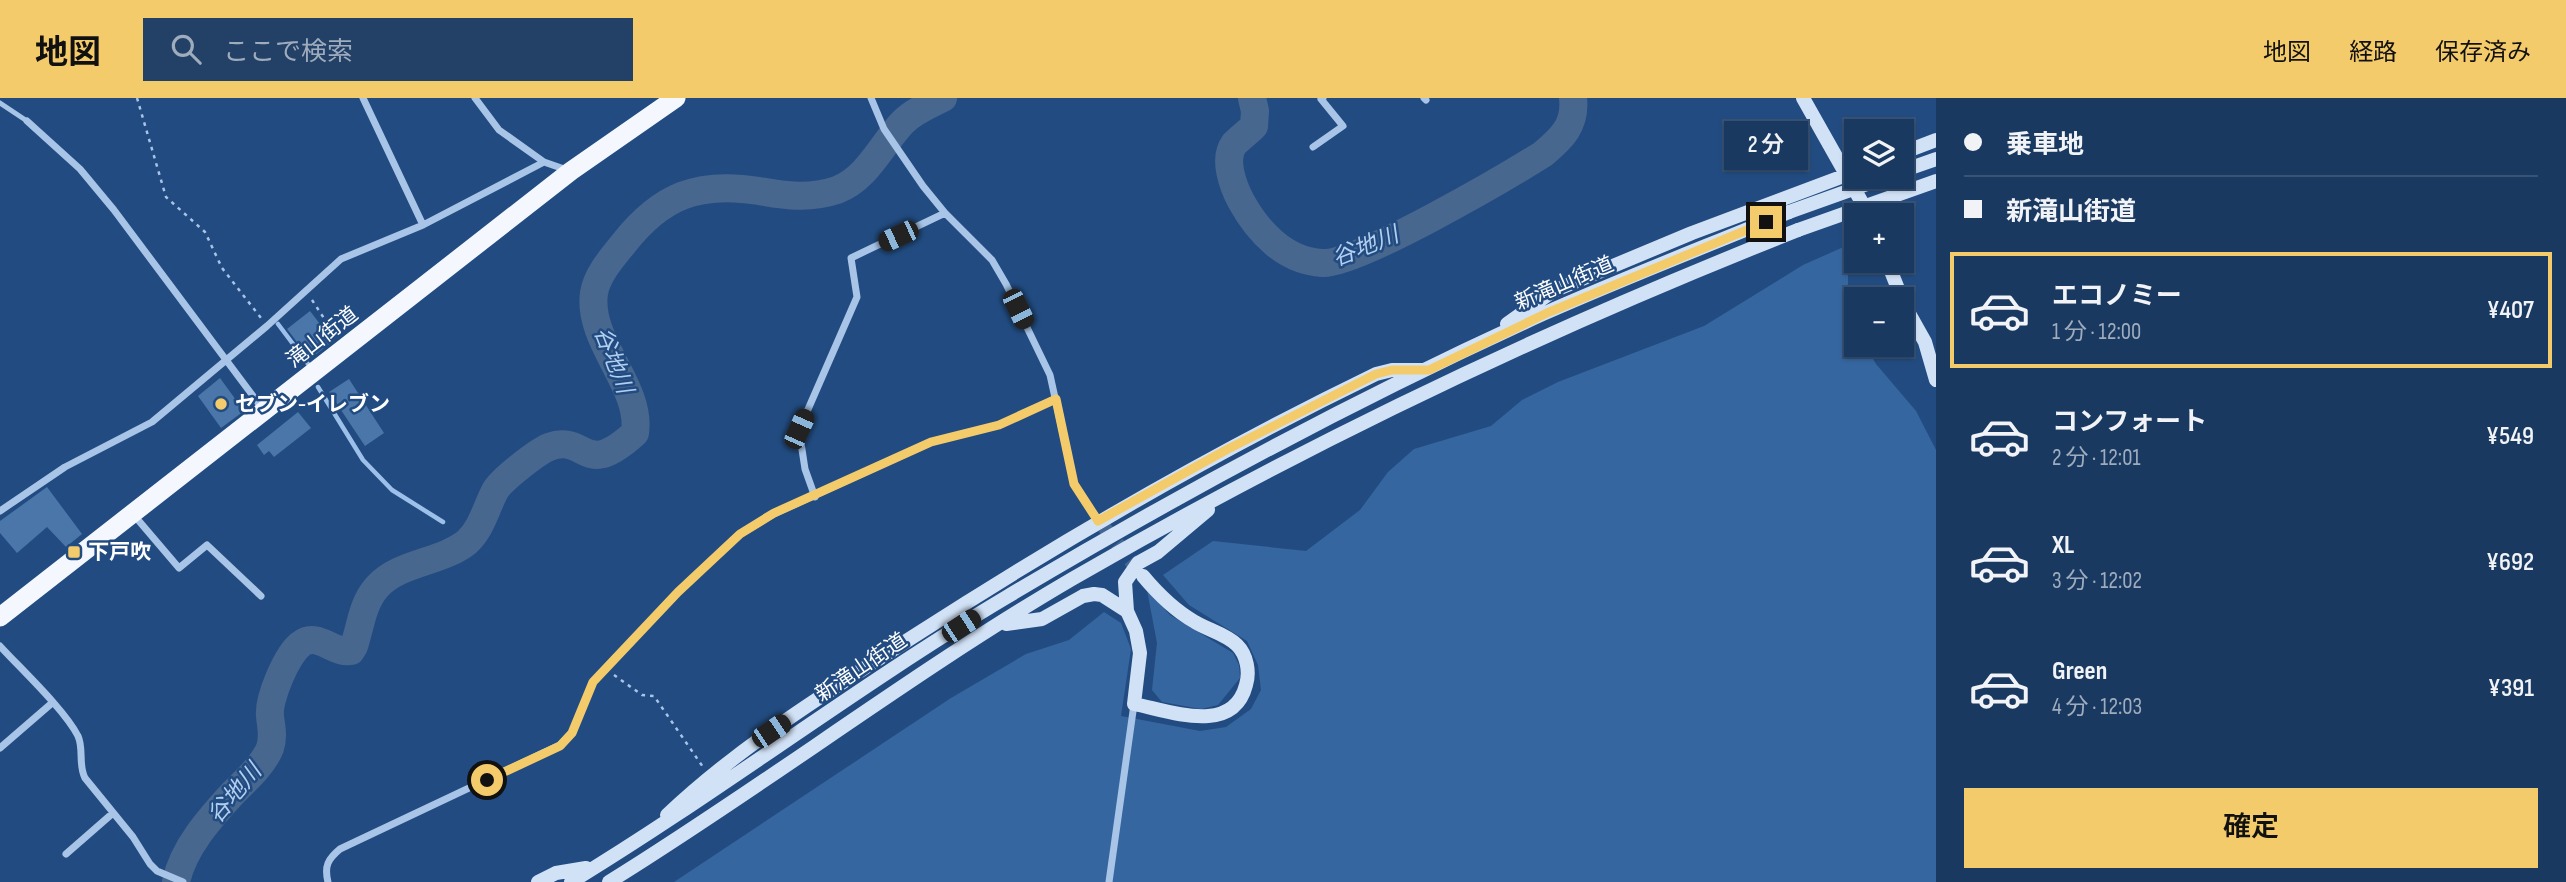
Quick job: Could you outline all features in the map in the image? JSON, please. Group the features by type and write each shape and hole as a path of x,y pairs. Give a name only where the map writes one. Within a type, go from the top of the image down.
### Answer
{"highway":[{"name":"滝山街道","path":"0,617 571,171 676,98"}],"main road":[{"path":"1803,98 1844,162"},
{"path":"1914,148 1936,140"},
{"path":"1914,167 1936,159"},
{"path":"1478,345 1553,291 1692,233 1844,176"},
{"name":"新滝山街道","path":"609,882 1070,580 1239,485 1484,363 1702,268 1936,180"},
{"name":"新滝山街道","path":"571,882 638,841 1002,600 1240,463 1329,417 1547,313 1789,212 1853,189"},
{"path":"1914,322 1925,342 1936,380"},
{"path":"638,841 725,762 896,647 1237,443 1376,374 1392,370 1429,370"},
{"path":"1143,576 1179,612 1240,647 1246,660 1248,676 1239,703 1227,712 1212,716 1195,716 1134,704 1140,653 1136,631 1127,611 1125,582 1132,569 1158,552 1239,485"},
{"path":"1000,625 1042,619 1083,596 1094,594 1102,595 1127,611"},
{"path":"538,882 556,873 596,867"}],"street":[{"path":"363,98 423,225"},
{"path":"475,98 499,130 544,162 571,171"},
{"path":"871,98 884,129 923,186 945,214 992,260 1006,284 1050,375 1074,484 1101,524"},
{"path":"1313,147 1343,126 1321,99 1323,98"},
{"path":"27,121 88,179 265,411"},
{"path":"0,511 65,467 152,422 267,326 341,259 423,225 544,162"},
{"path":"815,497 805,469 799,429 857,297 851,258 945,214"},
{"path":"328,882 326,866 331,857 341,849 560,746 572,733 593,682 678,592 740,534 774,513 815,497 931,442 990,428 1056,399"},
{"path":"133,514 179,568 207,545 261,596"},
{"path":"0,646 79,737 81,770 85,778 150,864 157,871 183,882"},
{"path":"0,748 52,704"},
{"path":"1109,882 1134,704"},
{"path":"66,854 113,813"}],"lane":[{"path":"0,103 27,121"}],"path":[{"path":"137,98 166,197 205,232 222,268 267,326"},
{"path":"305,291 344,349"},
{"path":"604,670 617,676 642,695 654,696 703,767"}],"shaded area":[{"path":"1844,247 1844,273 1848,273 1848,287 1844,287 1844,357 1872,357 1916,411 1936,450 1936,882 674,882 951,698 1026,654 1069,640 1104,612 1121,623 1131,649 1121,716 1200,731 1226,727 1251,709 1261,690 1258,665 1247,641 1189,605 1163,575 1213,541 1306,551 1360,510 1388,472 1414,449 1491,426 1522,400 1558,382 1704,326 1803,265"},
{"path":"1147,590 1170,615 1233,653 1239,665 1240,678 1218,705 1201,709 1162,702 1152,690 1157,643"}],"building":[{"path":"310,311 333,341 310,359 287,329"},
{"name":"セブン-イレブン","path":"220,378 244,411 221,428 198,396"},
{"path":"349,379 384,433 365,446 329,392"},
{"path":"298,412 311,428 274,457 269,451 264,455 257,445"},
{"path":"47,487 82,534 66,547 47,527 17,553 0,533 0,521"}],"waterway":[{"name":"谷地川","path":"176,882 185,857 198,834 267,754 272,739 270,708 275,688 290,657 301,644 313,640 351,651 365,608 377,587 397,572 457,549 467,542 480,524 499,486 543,450 562,444 595,455 618,447 635,433 631,398 598,329 594,293 606,266 638,227 667,203 699,191 737,188 798,196 837,190 848,185 866,169 907,118 943,98"},
{"name":"谷地川","path":"1252,98 1254,126 1234,144 1229,157 1235,188 1256,223 1274,243 1296,257 1322,263 1340,260 1397,236 1543,154 1570,123 1573,98"},
{"path":"278,324 308,364"},
{"path":"318,387 363,460 392,490 443,522"}],"tunnel":[{"path":"1104,527 1142,575"}],"place":[{"name":"セブン-イレブン","path":"221,404"},
{"name":"下戸吹","path":"74,552"}],"route":[{"path":"487,780 560,746 572,733 593,682 678,592 740,534 774,513 815,497 931,442 999,425 1056,399 1074,484 1098,521 1307,407 1376,374 1392,370 1429,370 1547,313 1766,222"}]}
